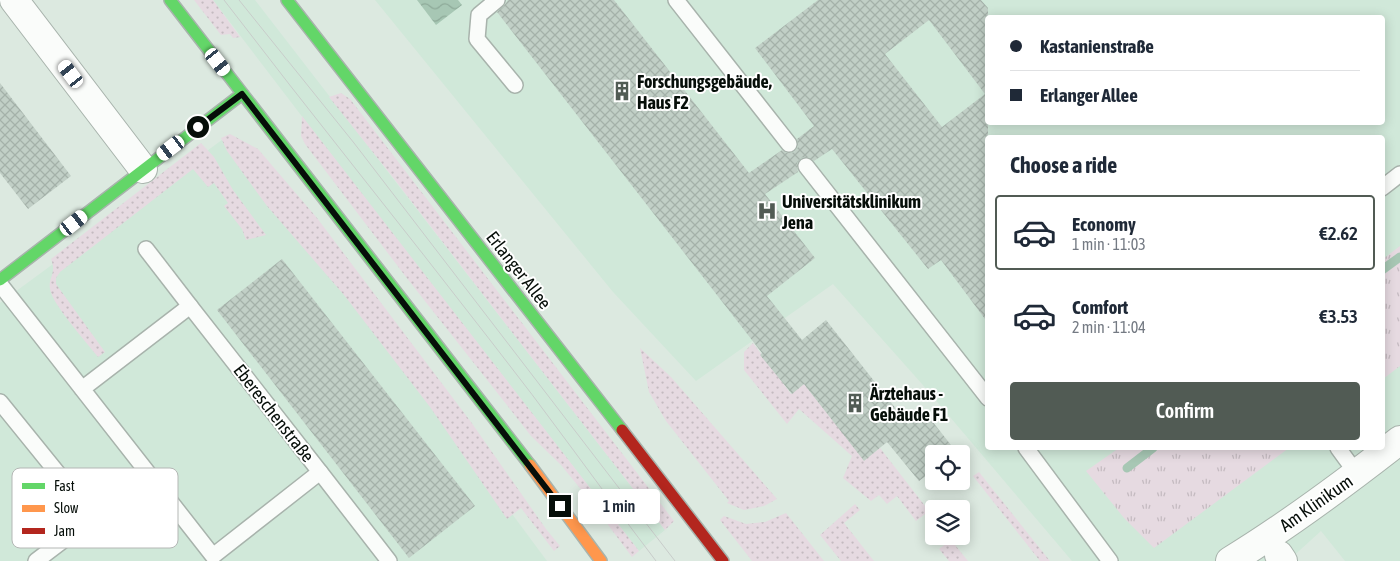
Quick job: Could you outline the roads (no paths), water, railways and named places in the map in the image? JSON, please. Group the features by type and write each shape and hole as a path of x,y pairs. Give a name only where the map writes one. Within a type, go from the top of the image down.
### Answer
{"main road":[{"path":"170,0 529,464 601,561"},
{"name":"Erlanger Allee","path":"287,0 723,561"},
{"path":"0,280 242,94"}],"street":[{"path":"14,0 143,169"},
{"name":"Am Klinikum","path":"1230,561 1260,543 1357,474 1400,440"}],"lane":[{"path":"497,0 479,15 477,39 515,85"},
{"path":"676,0 789,144"},
{"path":"806,166 985,394"},
{"path":"1385,186 1400,174"},
{"name":"Ebereschenstraße","path":"146,249 320,472 212,556 178,512"},
{"name":"Ebereschenstraße","path":"0,284 144,468"},
{"path":"82,389 190,306"},
{"path":"0,402 53,468"},
{"path":"1027,450 1110,561"},
{"path":"1339,450 1357,474"},
{"path":"320,472 390,561"},
{"path":"36,561 54,548"}],"water":[{"path":"417,0 458,0 462,5 436,25"}],"waterway":[{"path":"1385,268 1400,257"},
{"path":"1127,468 1150,450"}],"tram line":[{"path":"224,0 511,367 656,561"},
{"path":"239,0 354,143 675,561"}],"place":[{"name":"Forschungsgebäude, Haus F2","path":"622,91"},
{"name":"Universitätsklinikum Jena","path":"767,211"},
{"name":"Ärztehaus - Gebäude F1","path":"855,403"}]}
